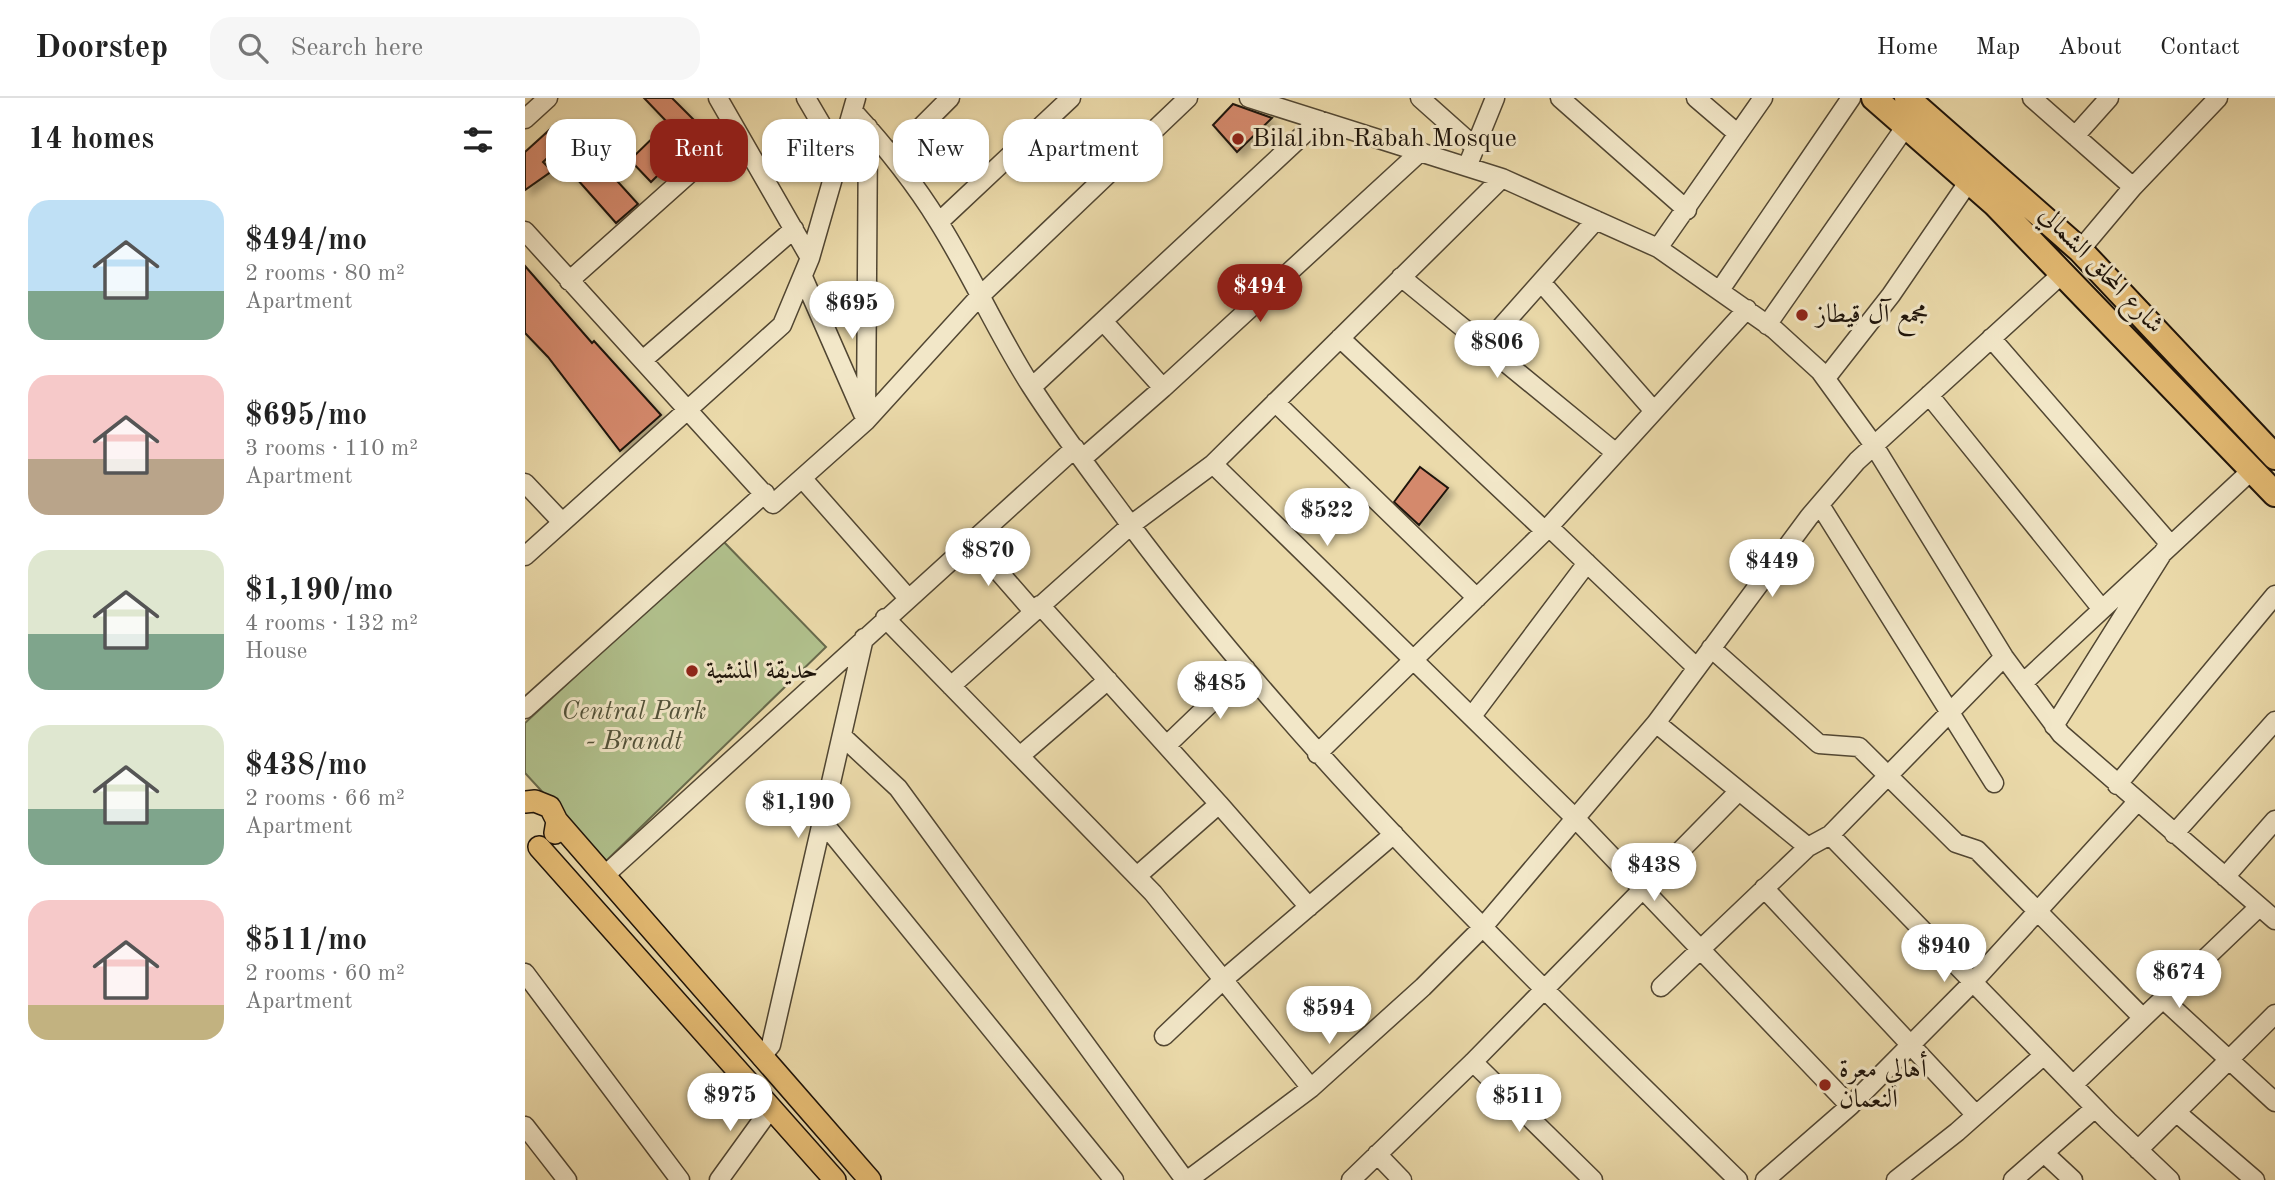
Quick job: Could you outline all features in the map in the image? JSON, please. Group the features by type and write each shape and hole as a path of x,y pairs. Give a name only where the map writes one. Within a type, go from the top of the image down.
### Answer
{"highway":[{"name":"شارع المحلق الشمالي","path":"1874,98 1969,181 2062,272 2275,494"},
{"name":"شارع المحلق الشمالي","path":"1907,98 2081,251 2275,457"},
{"path":"2059,244 2081,251 2086,275 2062,272 2059,244"}],"main road":[{"path":"528,797 550,807 557,821 865,1178"},
{"path":"557,821 555,835 532,846 835,1180"}],"street":[{"path":"525,119 548,98"},
{"path":"718,98 730,119"},
{"path":"806,98 818,119"},
{"path":"892,156 950,98"},
{"path":"939,222 1071,98"},
{"path":"525,231 689,407 773,504 866,421 978,298 1188,98"},
{"path":"1249,98 1502,178 1658,248 1767,325 1825,378 1873,444 2004,657 2054,726 2117,785 2275,920"},
{"path":"1420,98 1475,147"},
{"path":"1467,167 1495,98"},
{"path":"1560,98 1687,210"},
{"path":"1696,98 1738,134"},
{"path":"1658,248 1763,98"},
{"path":"1720,290 1851,98"},
{"path":"2032,98 2133,187"},
{"path":"2075,136 2109,98"},
{"path":"2081,251 2133,187 2218,98"},
{"path":"1032,387 1319,120"},
{"path":"1767,325 1906,126"},
{"path":"879,140 939,222 978,298 1032,387 1079,453 1131,525 1317,754 1542,988 1738,1180"},
{"path":"748,150 810,258"},
{"path":"604,876 971,540 1163,388 1420,152"},
{"path":"951,686 1131,525 1213,464 1502,178"},
{"path":"1825,378 1891,295 1969,181"},
{"path":"569,281 680,182"},
{"path":"525,556 782,325 810,258 832,182"},
{"path":"866,421 868,182"},
{"path":"1485,345 1596,220"},
{"path":"644,359 794,229"},
{"path":"842,736 898,788 1187,1180 1311,1088 1423,987 1483,927 1655,723 1820,505 1873,444 2062,272"},
{"path":"803,277 866,421"},
{"path":"1401,277 1616,453"},
{"path":"1541,282 1654,411"},
{"path":"1317,754 1547,529 1747,309"},
{"path":"1103,321 1163,388"},
{"path":"1341,338 1587,563 1697,668"},
{"path":"1991,338 2169,543"},
{"path":"1929,395 2101,608"},
{"path":"1275,402 1477,598"},
{"path":"1213,464 1575,818 1850,1106"},
{"path":"2022,683 2169,543 2252,470"},
{"path":"802,478 908,597"},
{"path":"525,483 562,522"},
{"path":"525,709 765,493"},
{"path":"1820,505 1952,710 1994,783"},
{"path":"971,540 1108,680 1309,907"},
{"path":"2054,726 2169,543"},
{"path":"1472,716 1587,563"},
{"path":"2117,785 2275,595"},
{"path":"885,618 1137,876 1311,1088"},
{"path":"761,1057 771,1045 864,638"},
{"path":"1711,648 1819,744 1859,747 1956,843 1977,850 2143,1018"},
{"path":"1661,987 1808,847 1830,835 2004,657"},
{"path":"1167,745 1246,668"},
{"path":"1020,756 1108,680"},
{"path":"2174,834 2275,721"},
{"path":"1655,723 1808,847"},
{"path":"1351,1180 1473,1062 1542,988 1739,791"},
{"path":"1765,1180 1850,1106 1973,982 2137,802"},
{"path":"1137,876 1219,804"},
{"path":"2225,877 2275,820"},
{"path":"822,821 1114,1180"},
{"path":"1164,1036 1223,980 1394,834"},
{"path":"1830,835 2095,1108 2170,1180"},
{"path":"1764,888 1976,1115"},
{"path":"2073,1085 2259,907"},
{"path":"525,973 680,1180"},
{"path":"2163,999 2275,1102"},
{"path":"2138,1150 2275,1014"},
{"path":"1896,1180 2044,1055"},
{"path":"1473,1062 1593,1180"},
{"path":"719,1180 772,1108"},
{"path":"2013,1180 2095,1108"},
{"path":"2176,1112 2255,1180"},
{"path":"525,1126 567,1180"},
{"path":"2044,1153 2073,1180"},
{"path":"1377,1154 1402,1180"}],"green space":[{"name":"Central Park - Brandt","path":"722,540 826,647 606,861 525,773 525,723"}],"building":[{"path":"644,98 672,98 693,119 664,119"},
{"name":"Bilal ibn Rabah Mosque","path":"1233,104 1272,118 1237,152 1213,125"},
{"path":"546,133 546,159 543,162 546,165 546,175 525,190 525,152"},
{"path":"650,141 650,181 636,166 636,154"},
{"path":"580,182 618,182 638,204 616,223"},
{"path":"525,266 592,343 594,341 661,415 620,451 548,357 525,333"},
{"path":"1420,467 1448,488 1419,525 1394,502"}],"place":[{"name":"Bilal ibn Rabah Mosque","path":"1238,139"},
{"name":"مجمع آل قيطاز","path":"1802,315"},
{"name":"حديقة المنشية","path":"692,671"},
{"name":"أهالي معرة النعمان","path":"1825,1085"}]}
